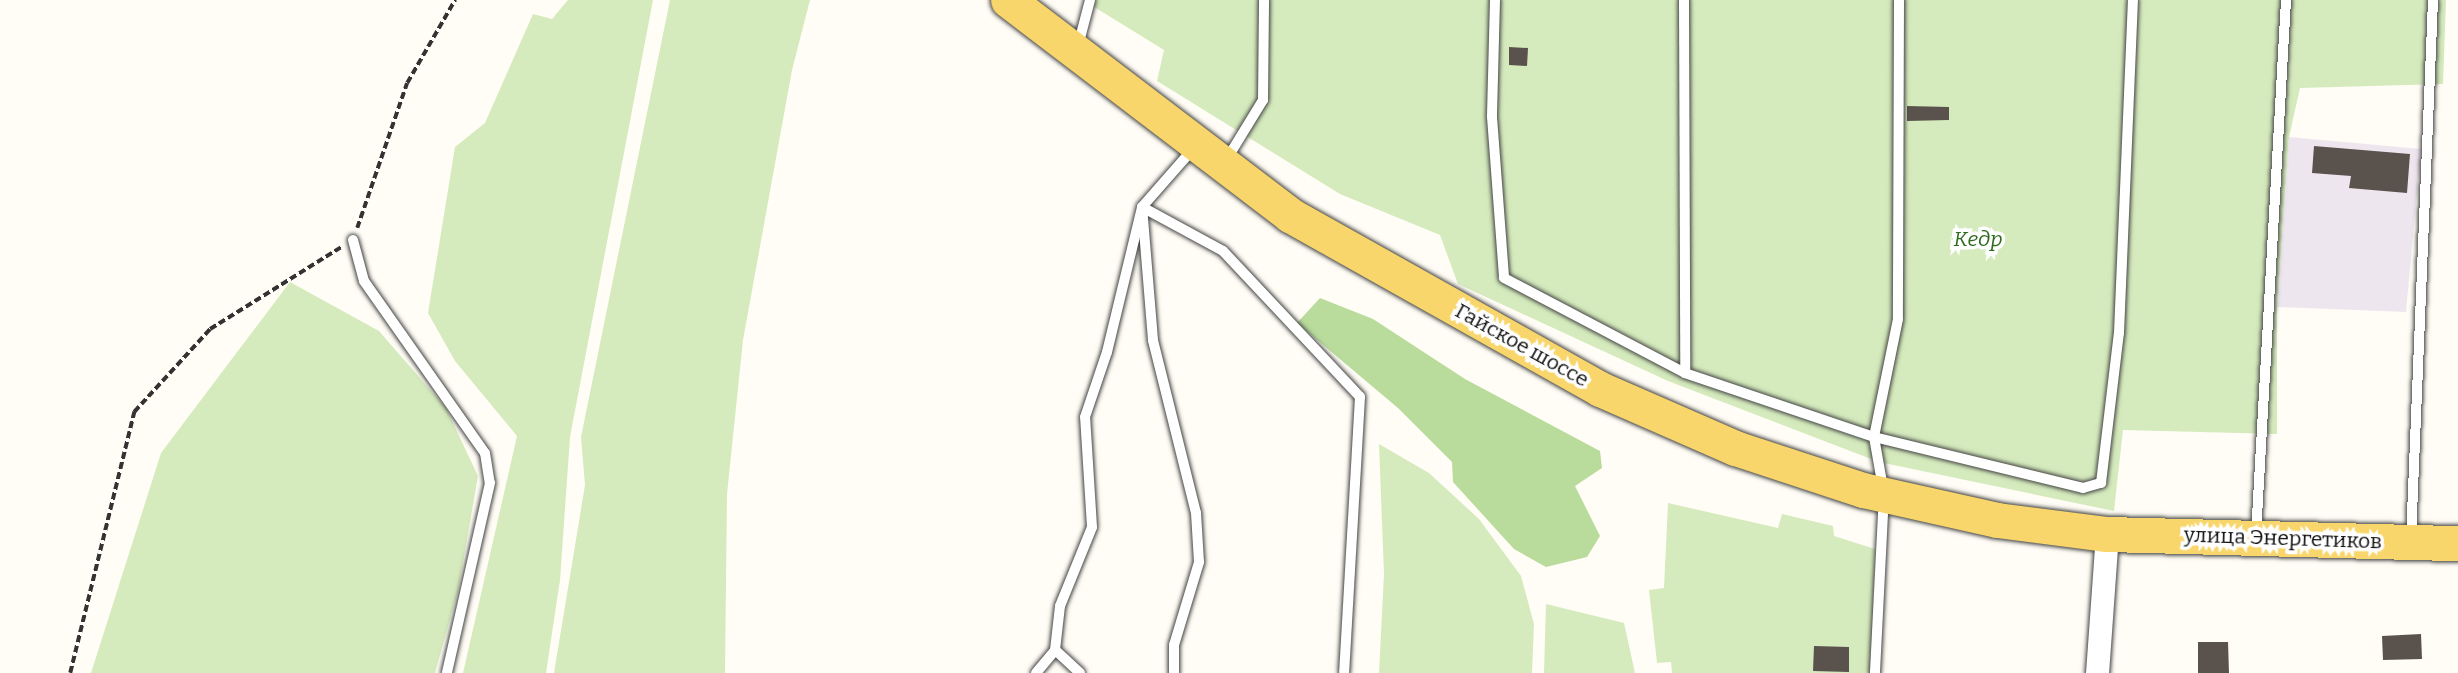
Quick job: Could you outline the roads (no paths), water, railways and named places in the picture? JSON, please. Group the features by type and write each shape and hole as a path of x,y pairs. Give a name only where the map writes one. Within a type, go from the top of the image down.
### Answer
{"main road":[{"name":"Гайское шоссе","path":"1008,0 1290,215 1600,389 1735,448 1884,495 1997,520 2107,534"},
{"name":"улица Энергетиков","path":"2107,534 2458,543"}],"street":[{"path":"2097,673 2107,534"}],"lane":[{"path":"1076,52 1090,0"},
{"path":"1036,673 1055,650 1060,606 1092,527 1084,417 1107,352 1142,207 1211,154 1263,100 1264,0"},
{"path":"1494,0 1492,117 1504,278 1685,373 1874,437 2083,488 2101,483 2119,332 2133,0"},
{"path":"1684,0 1685,373"},
{"path":"1875,673 1884,495 1874,437 1898,319 1899,0"},
{"path":"2256,538 2286,0"},
{"path":"2411,542 2433,0"},
{"path":"1142,207 1153,340 1196,513 1199,562 1174,645 1174,673"},
{"path":"1142,207 1223,251 1360,397 1344,673"},
{"path":"353,240 364,281 485,453 490,483 447,673"},
{"path":"1055,650 1080,673"}],"park label":[{"name":"Кедр","path":"1978,239"}]}
